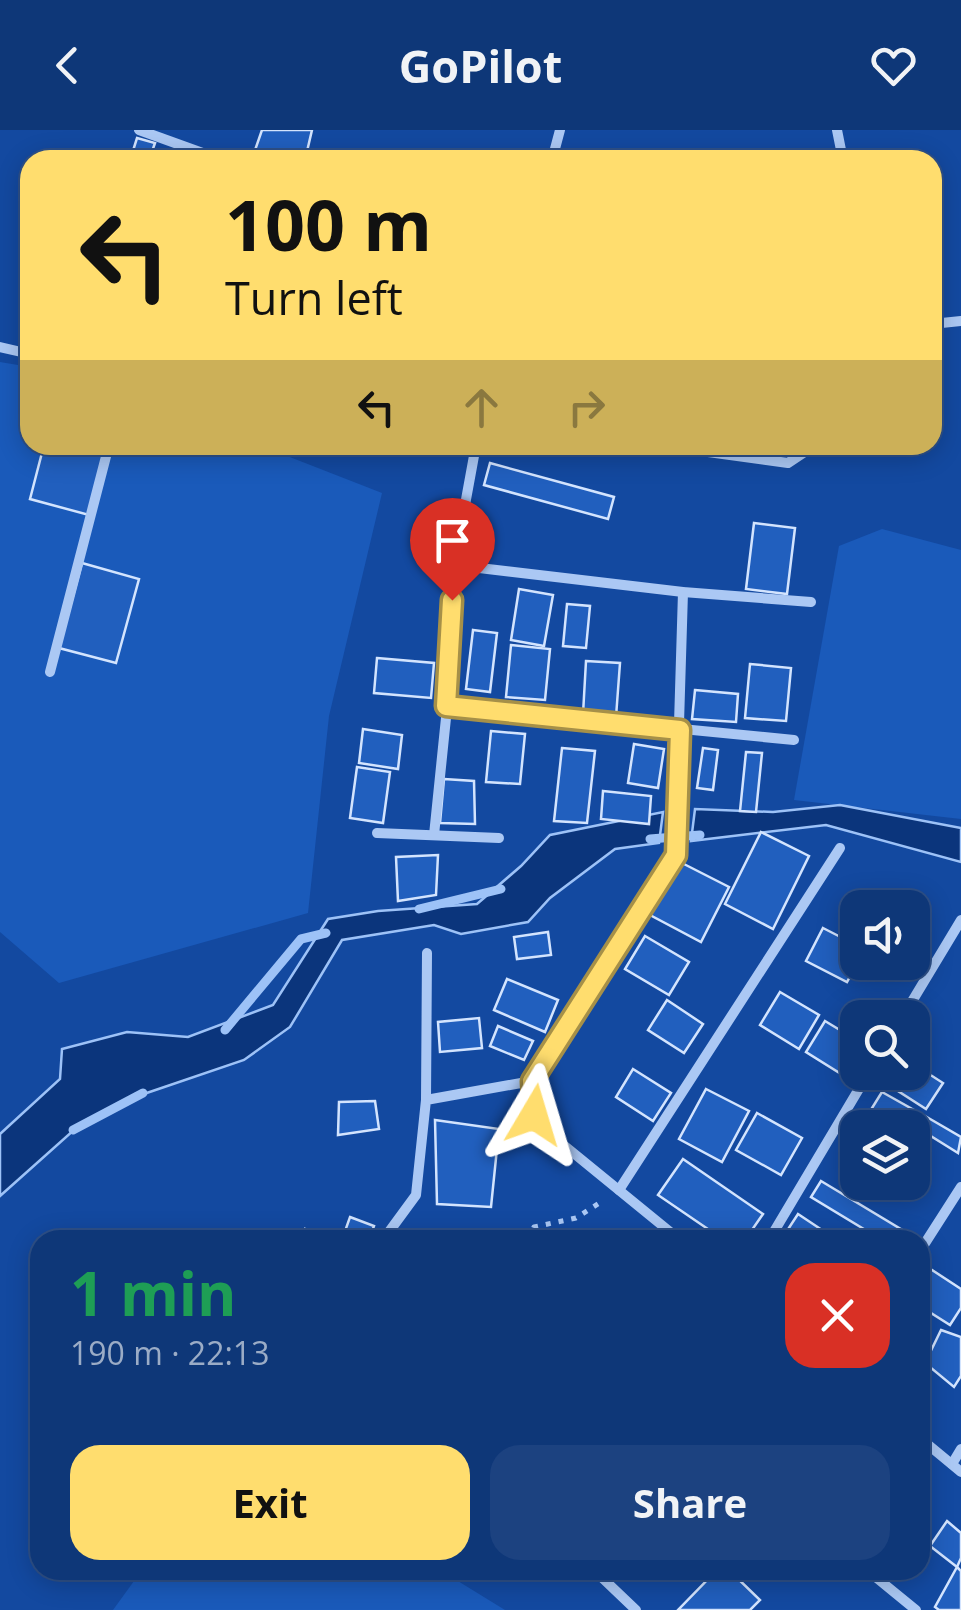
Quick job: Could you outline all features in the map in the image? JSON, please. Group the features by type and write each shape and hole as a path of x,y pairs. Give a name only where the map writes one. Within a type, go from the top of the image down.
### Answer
{"street":[{"path":"139,130 194,150"},
{"path":"50,672 105,455"},
{"path":"434,835 454,564 475,455"},
{"path":"726,455 788,464 801,455"},
{"path":"454,564 683,592 811,602"},
{"path":"668,1230 555,1138 534,1115 532,1081 676,850 683,592"},
{"path":"446,706 794,740"},
{"path":"376,833 499,838"},
{"path":"619,1190 840,848"},
{"path":"913,1000 961,920"},
{"path":"390,1230 416,1194 426,1100 427,953"},
{"path":"426,1100 532,1081"},
{"path":"775,1230 859,1090"},
{"path":"930,1234 961,1186"},
{"path":"930,1446 956,1468 961,1449"},
{"path":"604,1580 636,1610"},
{"path":"879,1580 916,1610"}],"path":[{"path":"533,1230 576,1218 619,1190"}],"shaded area":[{"path":"0,362 20,365 20,455 285,455 382,493 329,716 308,913 59,983 0,932"},
{"path":"882,529 961,550 961,819 794,800 839,546"},
{"path":"840,805 961,828 961,862 826,825 691,841 695,809 773,812"},
{"path":"663,812 659,843 615,849 550,898 528,922 461,934 434,925 342,940 290,1027 244,1060 135,1097 75,1129 0,1196 0,1134 60,1079 62,1049 127,1032 188,1037 273,1005 328,919 477,904 550,835"},
{"path":"135,1580 456,1580 505,1610 113,1610"}],"building":[{"path":"262,130 312,130 307,150 255,150"},
{"path":"137,138 155,143 153,150 133,150"},
{"path":"41,455 104,455 89,515 30,499"},
{"path":"490,463 614,497 608,519 484,485"},
{"path":"754,523 795,528 787,594 746,589"},
{"path":"82,563 139,579 116,663 59,648"},
{"path":"519,589 553,595 544,646 511,640"},
{"path":"567,604 590,606 586,648 563,646"},
{"path":"473,630 497,633 490,692 466,689"},
{"path":"511,645 550,649 545,700 506,697"},
{"path":"377,658 434,663 431,698 374,693"},
{"path":"586,661 620,663 616,717 583,714"},
{"path":"750,664 791,668 786,721 745,718"},
{"path":"695,690 738,694 736,722 692,719"},
{"path":"363,729 402,735 398,769 359,763"},
{"path":"491,731 525,734 520,784 486,782"},
{"path":"634,744 664,749 658,788 628,783"},
{"path":"562,748 595,751 587,823 554,821"},
{"path":"703,748 718,750 713,790 697,788"},
{"path":"746,752 762,753 756,812 740,811"},
{"path":"357,767 390,772 383,823 350,818"},
{"path":"444,779 474,781 475,824 440,823"},
{"path":"603,791 651,796 649,824 601,819"},
{"path":"761,832 809,856 773,929 725,904"},
{"path":"438,855 436,895 398,901 396,857"},
{"path":"678,861 729,887 701,942 650,915"},
{"path":"823,928 840,937 840,978 806,961"},
{"path":"548,932 551,955 517,959 514,937"},
{"path":"645,936 689,962 669,995 625,969"},
{"path":"507,979 558,1000 545,1032 494,1010"},
{"path":"780,992 819,1015 799,1049 760,1025"},
{"path":"667,1000 703,1024 684,1053 648,1030"},
{"path":"479,1018 482,1048 440,1052 438,1022"},
{"path":"825,1021 840,1030 840,1073 806,1052"},
{"path":"498,1026 533,1041 524,1060 490,1046"},
{"path":"633,1069 671,1093 653,1121 616,1097"},
{"path":"930,1075 943,1083 926,1109 896,1090 930,1090"},
{"path":"706,1089 749,1111 722,1162 679,1139"},
{"path":"882,1092 914,1110 871,1110"},
{"path":"375,1101 379,1129 338,1135 339,1102"},
{"path":"757,1113 802,1138 781,1175 736,1150"},
{"path":"930,1119 961,1137 958,1153 930,1136"},
{"path":"435,1120 499,1129 491,1207 437,1204"},
{"path":"683,1159 763,1214 752,1230 709,1230 658,1195"},
{"path":"821,1181 840,1192 840,1200 853,1200 902,1230 865,1230 811,1197"},
{"path":"798,1214 822,1230 788,1230"},
{"path":"350,1217 374,1226 373,1230 345,1230"},
{"path":"930,1269 961,1289 961,1308 950,1325 930,1312"},
{"path":"941,1330 961,1337 961,1376 954,1387 930,1367 930,1353"},
{"path":"947,1521 961,1533 957,1567 930,1546"},
{"path":"957,1567 961,1571 961,1610 939,1610 935,1607"},
{"path":"707,1580 739,1580 760,1600 750,1610 678,1610"}],"waterway":[{"path":"650,839 700,835"},
{"path":"419,909 501,889"},
{"path":"225,1030 301,939 326,933"},
{"path":"73,1130 143,1093"}],"route":[{"path":"452,600 446,706 680,730 676,855 532,1081 534,1115"}]}
